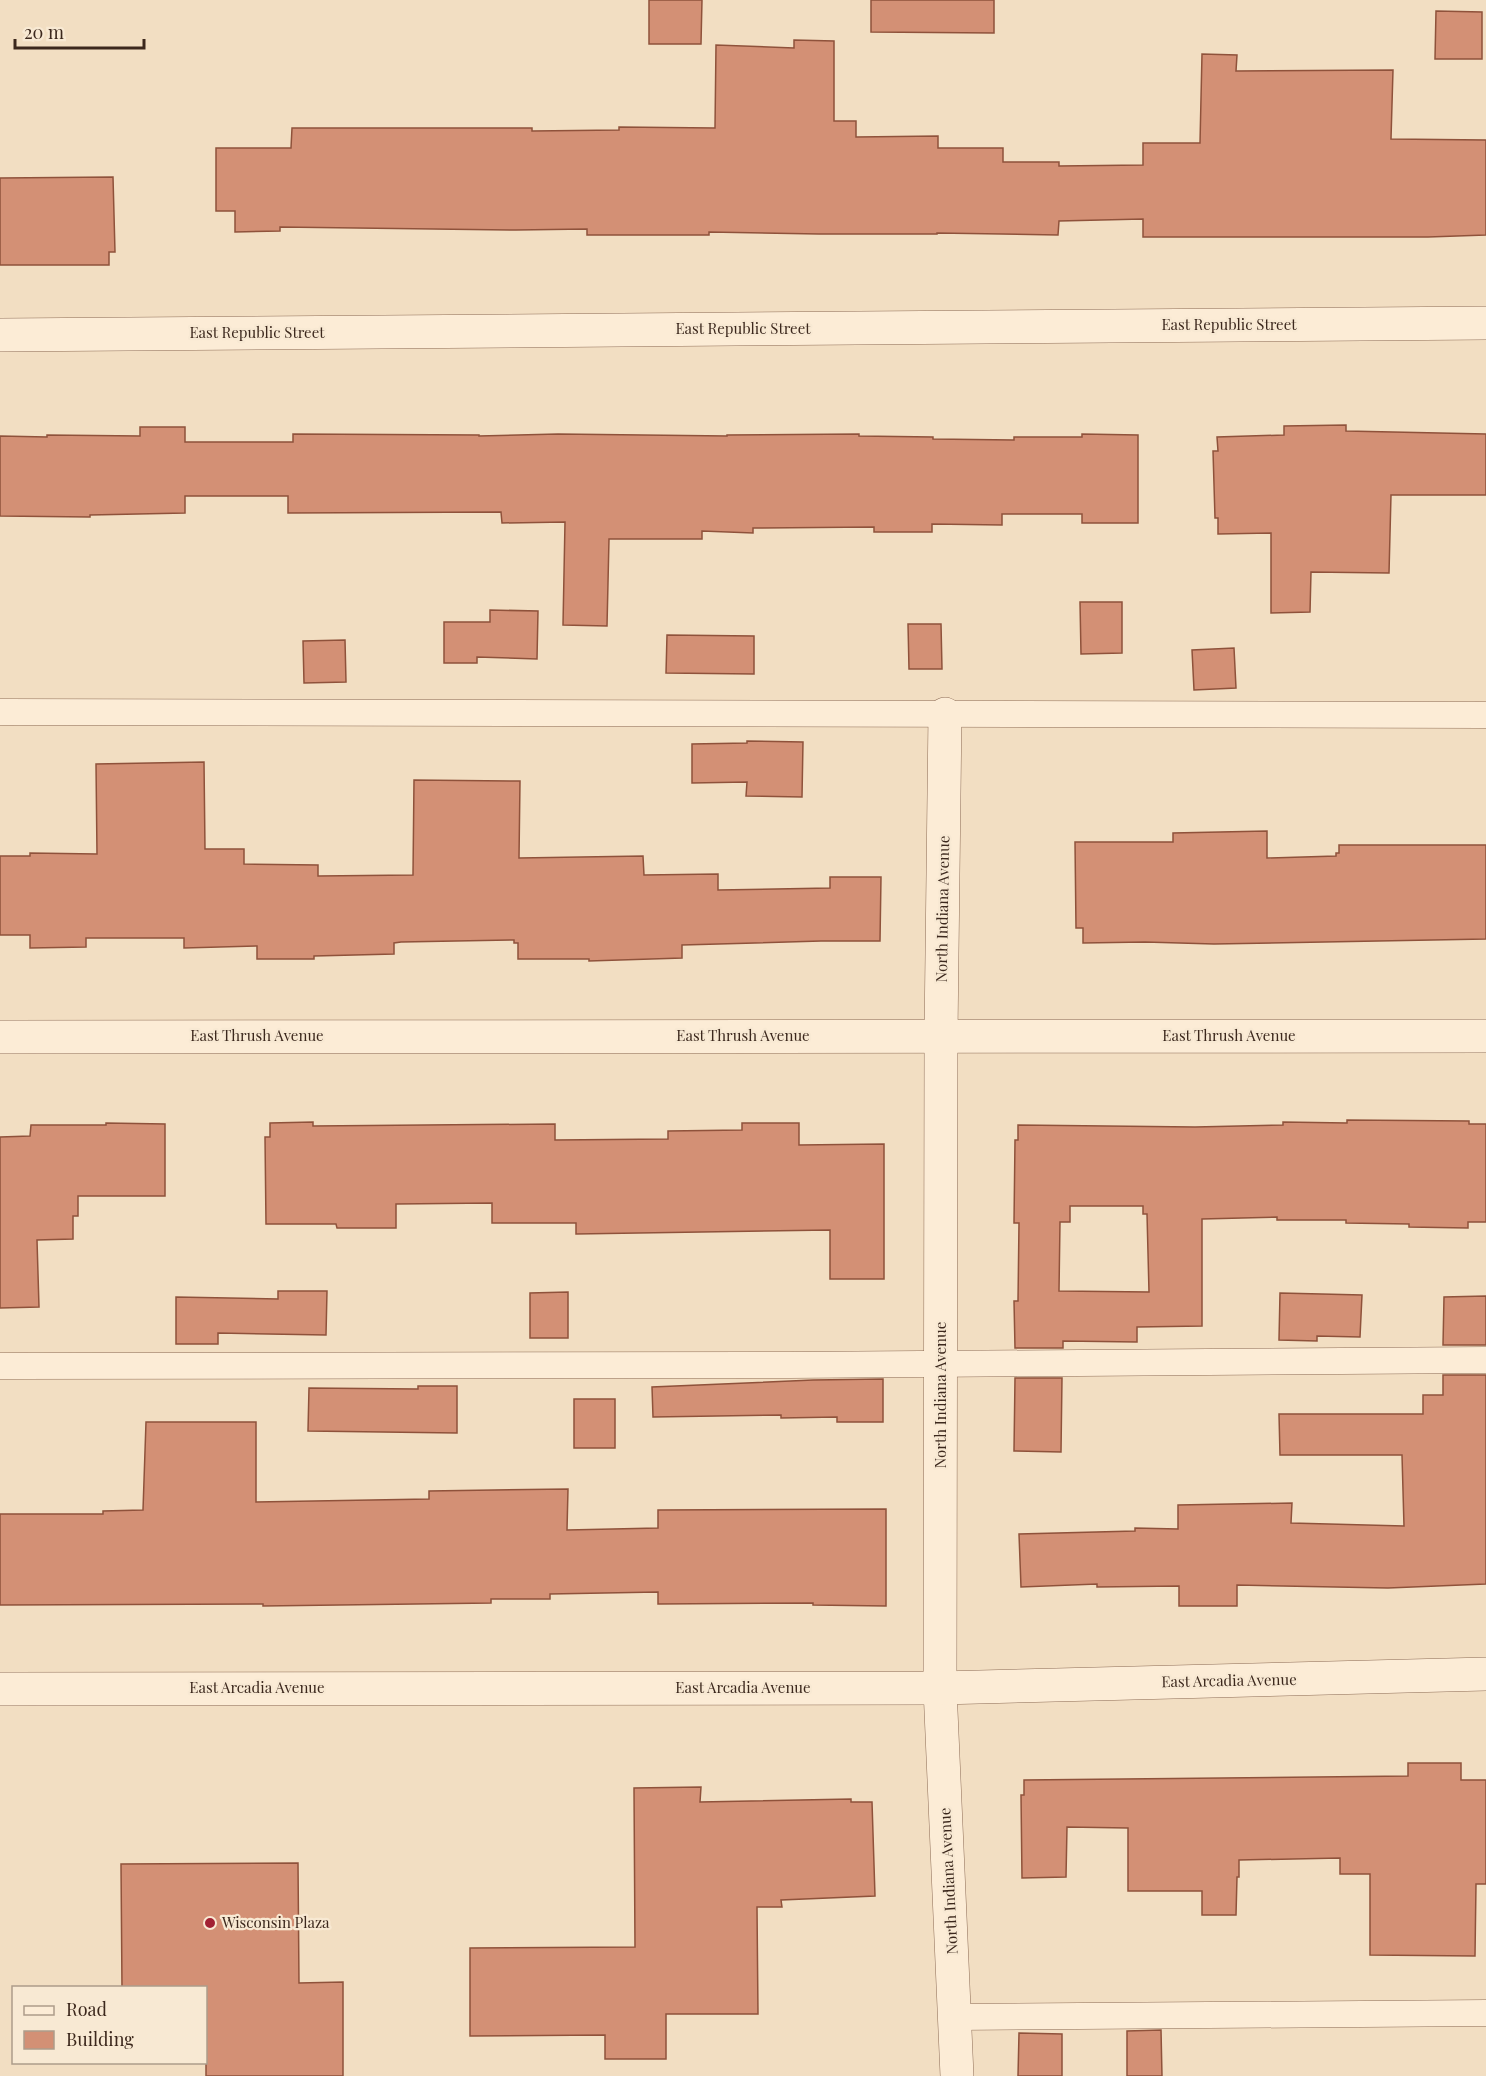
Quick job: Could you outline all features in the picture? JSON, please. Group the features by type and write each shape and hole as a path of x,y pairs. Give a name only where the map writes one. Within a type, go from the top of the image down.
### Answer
{"street":[{"name":"East Republic Street","path":"0,335 1486,323"},
{"name":"North Indiana Avenue","path":"945,714 941,1035 940,1688 957,2076"},
{"name":"East Thrush Avenue","path":"0,1037 1486,1036"},
{"name":"East Arcadia Avenue","path":"0,1689 940,1688 1486,1674"}],"lane":[{"path":"0,711 1486,715"},
{"path":"0,1366 1486,1360"},
{"path":"955,2017 1486,2013"}],"building":[{"path":"649,0 702,0 701,44 649,44"},
{"path":"871,0 994,0 994,33 871,32"},
{"path":"1436,11 1482,12 1482,59 1435,59"},
{"path":"794,40 834,41 834,121 856,121 856,137 938,136 938,148 1003,148 1003,162 1059,162 1059,166 1143,165 1143,143 1200,143 1202,54 1237,55 1236,71 1393,70 1391,139 1486,140 1486,235 1143,237 1143,219 1059,221 1058,235 709,232 709,235 587,235 587,229 280,227 280,231 235,232 235,211 216,211 216,148 291,148 292,128 532,128 532,131 619,130 619,127 715,128 716,45 794,48"},
{"path":"113,177 115,252 109,252 109,265 0,265 0,178"},
{"path":"1346,425 1346,431 1486,434 1486,495 1391,495 1389,573 1311,572 1310,612 1271,613 1271,533 1218,534 1218,518 1215,518 1213,451 1218,451 1217,437 1284,435 1284,426"},
{"path":"140,427 185,427 185,442 293,442 293,434 727,436 859,434 859,436 933,437 933,439 1014,440 1014,437 1082,437 1082,434 1138,435 1138,523 1082,523 1082,514 1002,514 1002,525 932,524 932,532 874,532 874,527 753,528 753,533 702,531 702,539 609,539 607,626 563,625 565,522 502,523 501,512 288,513 288,496 185,496 185,513 90,515 90,517 0,516 0,436 140,436"},
{"path":"1080,602 1122,602 1122,653 1081,654"},
{"path":"490,610 538,611 537,659 477,657 477,663 444,663 444,622 490,622"},
{"path":"908,624 941,624 942,669 909,669"},
{"path":"667,635 754,636 754,674 666,673"},
{"path":"345,640 346,682 304,683 303,641"},
{"path":"1234,648 1236,688 1194,690 1192,650"},
{"path":"747,741 803,742 802,797 746,796 747,782 692,783 692,744 747,743"},
{"path":"204,762 205,849 244,849 244,864 318,865 318,876 413,875 414,780 520,781 519,858 643,856 644,875 718,874 718,890 830,888 830,877 881,877 880,941 682,945 682,958 589,961 589,959 518,959 518,943 514,943 514,940 401,942 394,943 394,954 314,956 314,959 257,959 257,946 184,948 184,938 86,938 86,947 30,948 30,935 0,935 0,856 30,856 30,853 97,854 96,764"},
{"path":"1267,831 1267,858 1336,856 1336,853 1339,853 1339,845 1486,845 1486,939 1214,944 1083,943 1083,928 1076,928 1075,842 1173,842 1173,833"},
{"path":"1347,1120 1469,1121 1469,1124 1486,1124 1486,1222 1468,1222 1468,1228 1346,1223 1346,1220 1277,1220 1277,1217 1202,1219 1202,1326 1137,1327 1137,1342 1063,1341 1063,1348 1015,1348 1014,1301 1018,1301 1019,1223 1014,1223 1015,1140 1018,1140 1018,1125 1195,1127 1283,1125 1283,1122 1347,1123","holes":["1070,1206 1143,1206 1143,1214 1147,1214 1149,1292 1059,1291 1060,1222 1070,1222"]},
{"path":"313,1122 313,1126 555,1124 555,1140 668,1139 668,1131 742,1130 742,1123 799,1123 799,1145 884,1144 884,1279 830,1279 830,1230 576,1234 576,1223 492,1223 492,1203 396,1204 396,1228 337,1228 336,1224 266,1224 265,1137 270,1137 270,1123"},
{"path":"106,1123 165,1124 165,1196 78,1196 78,1216 73,1216 73,1239 37,1240 39,1307 0,1308 0,1137 30,1136 31,1125 106,1125"},
{"path":"278,1291 327,1291 326,1335 218,1333 218,1344 176,1344 176,1297 278,1299"},
{"path":"568,1292 568,1338 530,1338 530,1293"},
{"path":"1280,1293 1362,1295 1360,1337 1317,1336 1317,1341 1279,1340"},
{"path":"1486,1296 1486,1345 1443,1345 1444,1297"},
{"path":"1443,1375 1486,1375 1486,1584 1388,1588 1237,1585 1237,1606 1179,1606 1179,1586 1097,1587 1097,1584 1021,1587 1019,1534 1135,1531 1135,1528 1178,1529 1178,1505 1292,1503 1291,1523 1404,1526 1402,1455 1280,1455 1279,1414 1423,1414 1423,1395 1443,1395"},
{"path":"1015,1378 1062,1378 1061,1452 1014,1451"},
{"path":"883,1379 883,1422 837,1422 837,1417 781,1418 781,1415 653,1417 652,1387"},
{"path":"418,1386 457,1386 457,1433 308,1431 309,1388 418,1389"},
{"path":"574,1399 615,1399 615,1448 574,1448"},
{"path":"146,1422 256,1422 256,1502 429,1499 429,1491 568,1489 567,1530 658,1528 658,1510 886,1509 886,1606 813,1605 813,1603 658,1604 658,1592 550,1594 550,1599 491,1599 491,1603 263,1606 263,1604 0,1605 0,1514 103,1514 103,1511 143,1510"},
{"path":"1408,1763 1461,1763 1461,1780 1486,1780 1486,1884 1476,1884 1475,1956 1370,1955 1370,1874 1340,1874 1340,1858 1239,1860 1236,1915 1202,1915 1202,1891 1128,1891 1128,1828 1067,1827 1066,1877 1022,1878 1021,1795 1024,1795 1024,1780 1408,1776"},
{"path":"701,1787 700,1802 851,1799 851,1802 872,1802 875,1896 781,1900 782,1907 757,1907 758,2014 666,2014 666,2059 605,2059 605,2035 470,2036 470,1948 635,1947 634,1788"},
{"name":"Wisconsin Plaza","path":"298,1863 299,1983 343,1982 343,2076 206,2076 207,1986 122,1986 121,1864"},
{"path":"1161,2030 1162,2076 1127,2076 1127,2031"},
{"path":"1019,2033 1062,2034 1062,2076 1018,2076"}],"place":[{"name":"Wisconsin Plaza","path":"210,1923"}]}
